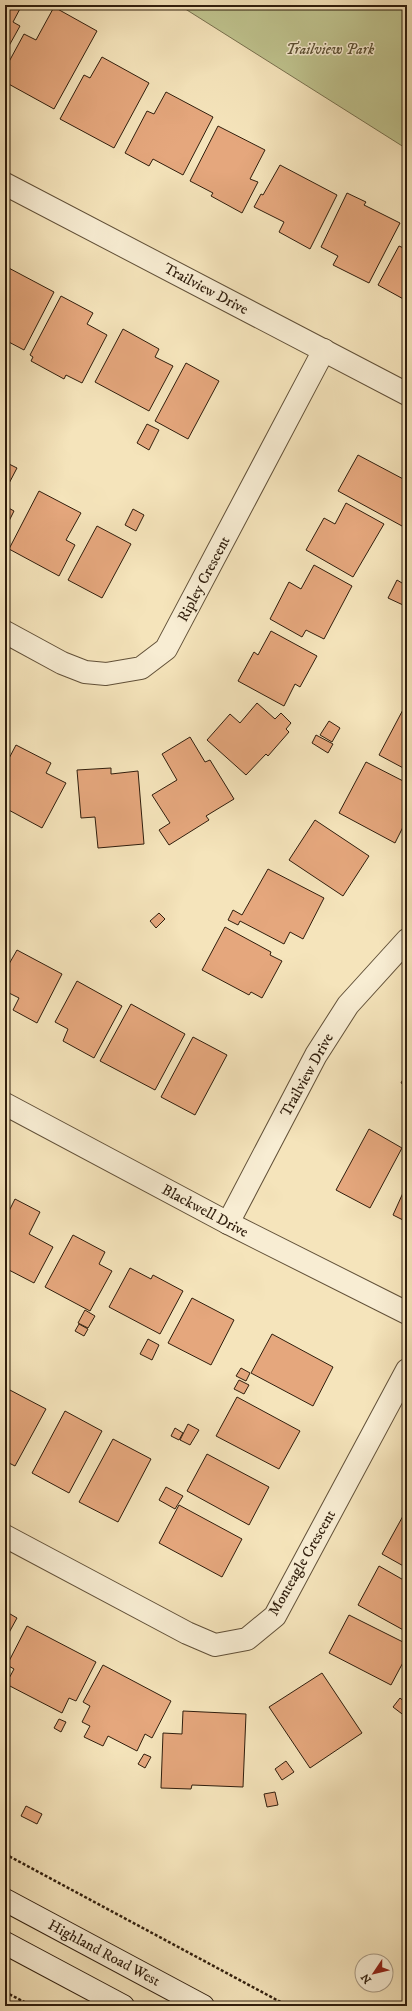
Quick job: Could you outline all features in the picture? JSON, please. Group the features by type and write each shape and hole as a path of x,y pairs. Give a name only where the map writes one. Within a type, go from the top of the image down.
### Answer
{"street":[{"name":"Trailview Drive","path":"5,184 407,394"},
{"name":"Ripley Crescent","path":"5,632 62,663 85,672 106,674 141,668 166,649 324,350"},
{"name":"Trailview Drive","path":"228,1223 316,1055 348,1005 407,940"},
{"name":"Blackwell Drive","path":"5,1104 228,1223 407,1312"},
{"name":"Monteagle Crescent","path":"5,1536 187,1633 215,1645 247,1639 275,1616 407,1370"},
{"name":"Highland Road West","path":"5,1900 203,2006"},
{"path":"5,1943 123,2006"}],"path":[{"path":"5,1854 288,2006"},
{"path":"5,1992 32,2006"}],"green space":[{"name":"Trailview Park","path":"179,5 407,5 407,149"}],"building":[{"path":"5,5 22,5 13,22 20,26 5,53"},
{"path":"54,7 97,31 54,109 5,82 5,69 24,34 36,40"},
{"path":"102,57 149,83 114,148 60,119 84,75 90,78"},
{"path":"166,92 213,117 183,175 153,159 149,166 125,153 147,111 154,114"},
{"path":"218,126 265,150 250,179 258,182 242,213 211,196 213,193 190,181"},
{"path":"280,165 337,195 310,249 279,232 284,222 254,207 261,194 263,195"},
{"path":"347,193 366,202 364,205 400,223 369,283 333,265 338,256 321,247"},
{"path":"399,246 406,249 407,247 407,301 378,285"},
{"path":"5,266 54,292 24,350 5,340"},
{"path":"61,296 93,313 87,324 107,335 82,383 66,375 64,379 31,361 33,357 30,355"},
{"path":"123,329 159,349 155,357 173,366 149,411 95,382"},
{"path":"186,363 219,381 188,439 155,421"},
{"path":"147,424 159,430 149,450 137,443"},
{"path":"358,455 407,481 407,518 402,526 338,491"},
{"path":"5,462 17,468 5,491"},
{"path":"39,491 81,513 66,540 75,545 59,576 9,549"},
{"path":"346,503 384,524 353,577 306,550 324,518 335,524"},
{"path":"5,506 14,511 5,529"},
{"path":"133,509 144,515 136,531 125,525"},
{"path":"97,526 131,544 102,598 68,580"},
{"path":"314,565 352,586 324,639 306,630 302,637 270,619 289,582 301,589"},
{"path":"397,580 407,586 407,597 403,605 388,598"},
{"path":"271,631 317,656 300,687 295,684 284,706 238,681 254,652 258,655"},
{"path":"257,703 275,719 281,713 291,723 286,729 289,732 268,756 266,754 246,775 207,740 230,714 240,723"},
{"path":"407,704 407,770 379,755"},
{"path":"329,721 340,728 332,742 320,735"},
{"path":"316,735 333,744 328,753 312,743"},
{"path":"190,737 205,762 210,760 234,799 206,816 209,820 169,845 159,830 170,823 152,795 177,780 162,754"},
{"path":"16,745 51,763 46,773 66,783 42,828 5,808 5,766"},
{"path":"366,762 407,783 407,819 395,843 339,813"},
{"path":"111,768 111,774 138,771 144,844 98,848 95,817 81,818 77,770"},
{"path":"315,820 369,856 343,896 289,860"},
{"path":"268,869 324,898 303,939 290,932 284,944 240,921 238,925 228,920 233,910 242,915"},
{"path":"159,913 165,919 156,928 150,921"},
{"path":"225,927 271,952 270,955 282,961 262,998 251,992 249,995 202,970"},
{"path":"17,950 62,974 37,1023 13,1010 19,998 5,991 5,971"},
{"path":"77,981 122,1006 94,1058 63,1041 68,1029 55,1022"},
{"path":"131,1004 185,1034 155,1090 100,1061"},
{"path":"193,1037 227,1055 195,1115 161,1097"},
{"path":"407,1072 407,1086 401,1083"},
{"path":"369,1129 402,1148 370,1208 336,1190"},
{"path":"407,1184 407,1222 393,1215"},
{"path":"15,1199 40,1212 29,1234 53,1247 34,1283 5,1268 5,1219"},
{"path":"73,1235 105,1252 99,1264 112,1271 90,1311 45,1287"},
{"path":"130,1268 151,1279 153,1275 183,1291 160,1334 109,1307"},
{"path":"192,1298 234,1320 211,1365 168,1343"},
{"path":"85,1310 95,1316 88,1328 78,1323"},
{"path":"79,1324 88,1329 84,1336 75,1331"},
{"path":"272,1334 333,1367 313,1406 251,1373"},
{"path":"148,1339 159,1345 152,1360 140,1354"},
{"path":"241,1368 250,1373 246,1381 236,1376"},
{"path":"239,1380 249,1385 244,1394 234,1389"},
{"path":"8,1389 46,1409 15,1466 5,1461 5,1394"},
{"path":"237,1397 300,1431 279,1469 216,1436"},
{"path":"65,1411 102,1431 69,1493 32,1473"},
{"path":"188,1424 199,1430 190,1445 180,1440"},
{"path":"175,1428 183,1433 179,1440 171,1436"},
{"path":"113,1439 151,1459 118,1522 79,1502"},
{"path":"207,1454 269,1487 249,1525 187,1491"},
{"path":"166,1487 183,1496 175,1509 159,1500"},
{"path":"179,1505 242,1539 222,1577 159,1543"},
{"path":"403,1516 407,1518 407,1568 382,1554"},
{"path":"379,1566 407,1582 407,1632 358,1605"},
{"path":"5,1611 17,1618 5,1640"},
{"path":"349,1615 407,1644 407,1655 391,1685 329,1653"},
{"path":"27,1626 96,1662 76,1701 69,1698 62,1713 6,1684 14,1669 7,1665"},
{"path":"103,1665 171,1701 152,1738 145,1734 137,1751 108,1736 103,1746 84,1737 90,1726 82,1722 90,1706 83,1702"},
{"path":"322,1673 362,1733 310,1768 269,1707"},
{"path":"400,1698 407,1704 406,1717 393,1707"},
{"path":"183,1711 246,1714 243,1787 192,1785 191,1789 161,1788 163,1733 182,1734"},
{"path":"59,1719 66,1722 61,1732 54,1728"},
{"path":"144,1754 151,1757 145,1768 138,1764"},
{"path":"286,1761 294,1772 282,1780 275,1769"},
{"path":"275,1792 278,1805 267,1807 264,1794"},
{"path":"26,1806 42,1814 37,1824 21,1816"}]}
